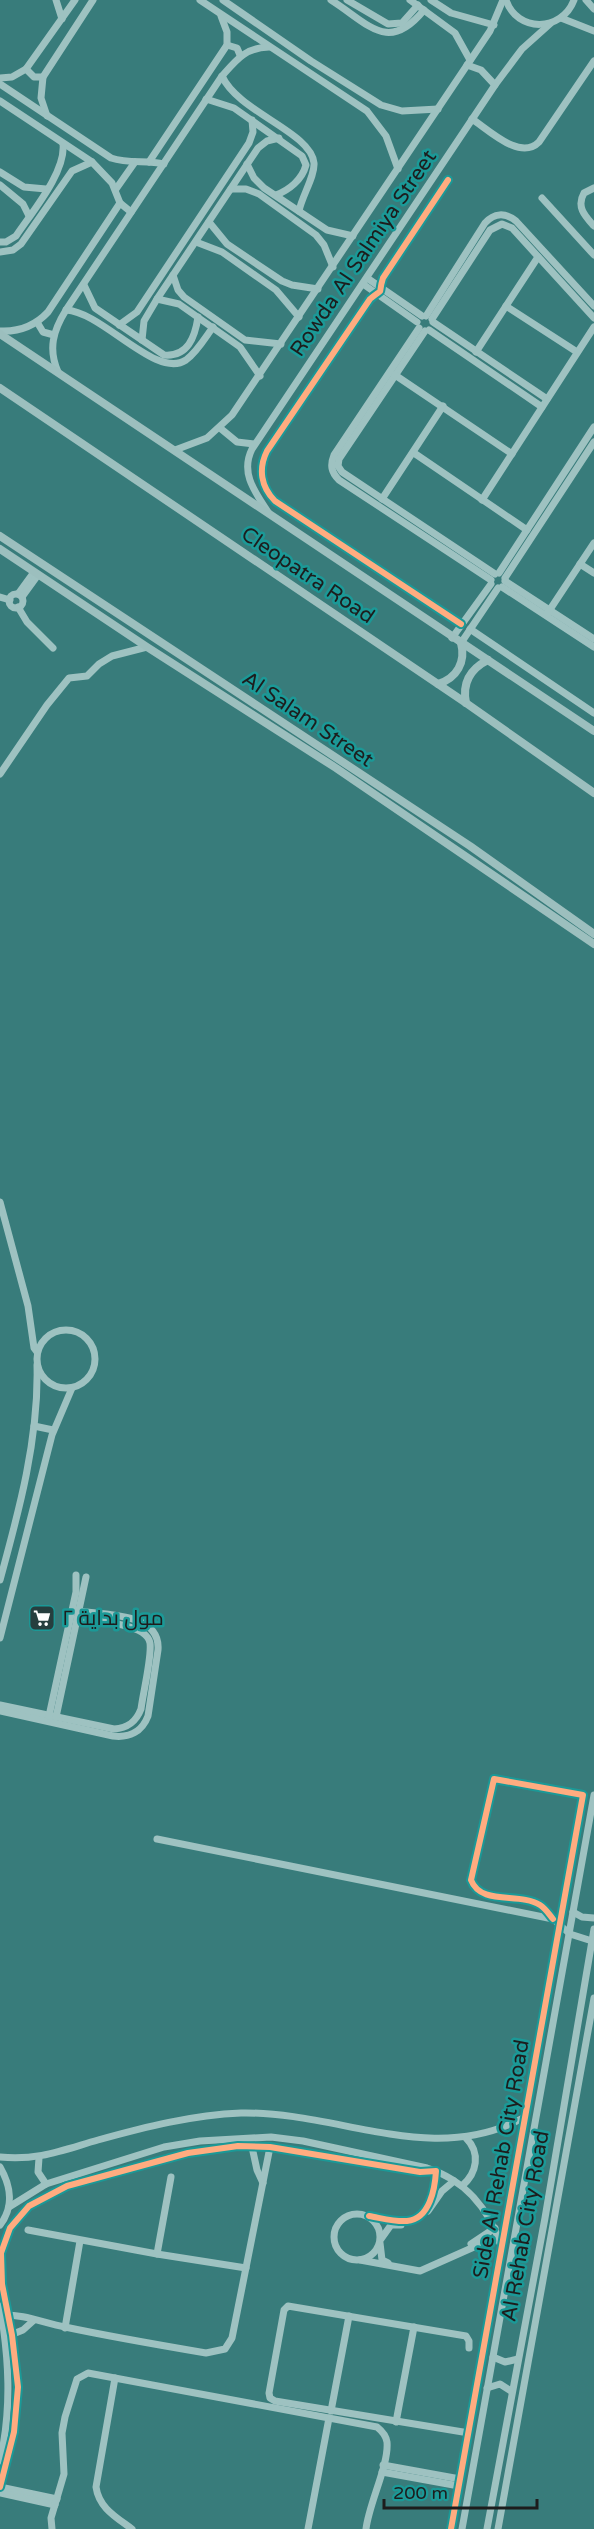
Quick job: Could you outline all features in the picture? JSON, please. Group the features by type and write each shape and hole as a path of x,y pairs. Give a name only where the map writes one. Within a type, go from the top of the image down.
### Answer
{"main road":[{"name":"Cleopatra Road","path":"0,333 594,731"},
{"name":"Cleopatra Road","path":"0,388 466,703 594,793"},
{"name":"Al Salam Street","path":"0,536 400,802 470,846 594,934"},
{"name":"Al Salam Street","path":"0,549 147,647 336,768 594,944"},
{"path":"438,684 450,679 459,669 463,656 461,643"},
{"path":"466,703 466,680 472,671 488,660"}],"street":[{"path":"56,0 62,20"},
{"path":"0,78 12,77 26,69 75,0"},
{"path":"48,118 41,98 43,77 93,0"},
{"path":"200,0 358,105 380,127 398,169"},
{"path":"223,0 381,105 402,111 438,109"},
{"path":"331,0 377,30 386,33 406,29 421,8"},
{"path":"410,0 450,28 469,62 481,70 495,85"},
{"path":"431,0 457,16 494,25"},
{"path":"504,0 512,13 520,20 530,24 551,23"},
{"name":"Rowda Al Salmiya Street","path":"175,450 199,442 220,428 260,376 494,25 504,0"},
{"path":"574,0 568,12 561,18 594,32"},
{"path":"586,0 594,9"},
{"path":"351,1 381,21 395,25 421,8"},
{"path":"149,162 226,45 226,32 221,16"},
{"path":"450,28 457,16"},
{"name":"Rowda Al Salmiya Street","path":"269,514 248,477 248,457 254,444 495,85 522,49 551,23 561,18"},
{"path":"226,45 237,48 240,55"},
{"path":"58,372 53,357 54,335 66,310 222,76 240,55 269,47"},
{"path":"472,119 517,148 532,148 594,61"},
{"path":"26,69 31,76 43,77"},
{"path":"222,76 239,100 303,142 312,154 314,168 299,211"},
{"path":"0,84 111,158 164,164"},
{"path":"358,105 364,95"},
{"path":"206,99 234,108 299,152 306,165 301,177 291,187 276,195"},
{"path":"234,108 239,100"},
{"path":"0,101 92,162 116,189 120,203 132,212"},
{"path":"119,325 137,312 249,143 253,132 252,120"},
{"path":"142,340 142,327 157,299 247,164 258,148 267,141 279,138"},
{"path":"249,143 258,148"},
{"path":"0,242 11,240 16,236 58,171 63,158 63,144"},
{"path":"0,252 13,250 21,244 67,177 80,166 92,162"},
{"path":"116,189 135,162"},
{"path":"247,164 262,191 316,235 324,246 333,267"},
{"path":"58,171 64,172 67,177"},
{"path":"0,172 32,189 46,189"},
{"path":"381,292 383,278 448,180"},
{"path":"13,194 19,184"},
{"path":"0,185 23,204 29,216"},
{"path":"594,188 584,193 580,202 583,212 594,226"},
{"path":"231,189 262,191 276,195 327,230 353,236"},
{"path":"542,198 594,255"},
{"path":"0,333 20,329 37,322 48,312 120,203"},
{"path":"594,318 513,219 498,215 485,224 395,375 334,455 332,472 339,480 428,534 594,647"},
{"path":"209,222 227,244 282,280 292,285 318,289"},
{"path":"428,534 342,472 338,466 339,459 425,323 490,230 495,226 506,225 512,228 538,257 594,306"},
{"path":"196,242 216,249 276,290 299,317"},
{"path":"476,352 538,257"},
{"path":"173,275 184,297 245,340 281,344"},
{"path":"276,290 282,280"},
{"path":"365,281 542,407"},
{"path":"84,285 95,308 158,352 170,356 188,346 198,317"},
{"path":"381,292 370,298 267,451 262,467 263,483 268,493 279,504 461,624"},
{"path":"179,304 184,297"},
{"path":"157,299 179,304 240,347 260,376"},
{"path":"506,306 577,352"},
{"path":"66,310 89,316 166,364 186,360 213,327"},
{"path":"137,312 141,316 147,316"},
{"path":"37,322 43,332 54,335"},
{"path":"425,323 476,352 547,399"},
{"path":"482,500 594,327"},
{"path":"240,347 245,340"},
{"path":"395,375 512,454"},
{"path":"382,499 443,406"},
{"path":"452,638 461,624 475,613 498,580 560,486 594,427"},
{"path":"220,428 237,442 254,444"},
{"path":"498,580 527,530 594,442"},
{"path":"414,453 527,530"},
{"path":"547,613 594,543"},
{"path":"580,564 594,573"},
{"path":"18,607 22,603 20,596 35,573"},
{"path":"10,600 12,596 20,596"},
{"path":"0,597 10,600"},
{"path":"10,600 12,606 18,607 27,622 53,648"},
{"path":"461,643 470,629 475,613"},
{"path":"547,613 594,639"},
{"path":"470,629 594,713"},
{"path":"0,774 47,705 69,678 87,676 99,664 112,656 147,647"},
{"path":"0,1202 28,1306 34,1348 37,1352 34,1426 21,1498 0,1581"},
{"path":"37,1352 46,1338 68,1330 83,1336 93,1350 94,1367 85,1381 72,1388 54,1386 40,1374 37,1365"},
{"path":"0,1638 53,1430 72,1388"},
{"path":"34,1426 53,1430"},
{"path":"52,1717 77,1615 76,1575"},
{"path":"52,1717 78,1599 86,1577"},
{"path":"0,1705 13,1711 88,1732 129,1736 140,1729 146,1721 149,1675 150,1643 145,1633 130,1627 77,1615"},
{"path":"0,1711 52,1717 114,1729 131,1725 141,1709 149,1675"},
{"name":"Side Al Rehab City Road","path":"451,2529 583,1795 494,1779 471,1880 473,1886 482,1894 536,1903 553,1919"},
{"name":"Al Rehab City Road","path":"461,2529 594,1795"},
{"path":"157,1839 553,1919 570,1934 592,1941"},
{"path":"570,1869 580,1871"},
{"path":"573,1912 582,1917 594,1918"},
{"name":"Al Rehab City Road","path":"487,2529 554,2166 594,1929"},
{"path":"498,2529 594,1998"},
{"path":"538,2043 549,2045"},
{"path":"569,2075 580,2077"},
{"path":"0,2157 39,2158 160,2124 212,2115 243,2113 277,2115 432,2139 466,2138 496,2131 524,2118"},
{"path":"9,2207 46,2184 164,2147 231,2138 271,2137 303,2141 436,2171 462,2186 477,2199 495,2228 502,2247"},
{"path":"462,2186 468,2181 475,2166 475,2150 466,2138"},
{"path":"252,2147 256,2170 263,2183"},
{"path":"56,2502 0,2487 17,2410 16,2364 5,2315 1,2253 10,2228 29,2206 67,2187 188,2153 252,2147 270,2147 420,2172 436,2171"},
{"path":"5,2315 20,2316 65,2328 206,2353 216,2353 225,2349 232,2338 270,2147"},
{"path":"39,2158 38,2172 46,2184"},
{"path":"554,2166 563,2167"},
{"path":"0,2167 7,2178 10,2192 9,2207 0,2225"},
{"path":"436,2171 435,2187 428,2205 419,2216 410,2221 356,2214 348,2216 338,2224 335,2231 335,2243 341,2253 348,2258 420,2271 483,2243 499,2240"},
{"path":"157,2254 171,2177"},
{"path":"360,2260 372,2254 391,2225 412,2224 422,2218 442,2191 454,2181"},
{"path":"369,2216 378,2226 382,2262 411,2268 419,2268 481,2239 495,2228"},
{"path":"28,2230 80,2241 246,2268"},
{"path":"65,2328 80,2241"},
{"path":"496,2285 505,2286"},
{"path":"366,2529 368,2512 383,2468 387,2442 381,2431 371,2425 275,2402 270,2398 284,2310 291,2305 414,2327 466,2337 469,2346 485,2347"},
{"path":"0,2306 5,2315"},
{"path":"308,2529 349,2316"},
{"path":"9,2336 22,2330 33,2321"},
{"path":"524,2325 534,2326"},
{"path":"396,2422 414,2327"},
{"path":"0,2461 8,2403 9,2336"},
{"path":"493,2356 505,2362 518,2360"},
{"path":"52,2529 51,2518 64,2474 62,2433 65,2417 76,2381 81,2375 88,2373 330,2414 469,2431 482,2414"},
{"path":"115,2378 97,2478 97,2492 105,2509 132,2529"},
{"path":"487,2388 500,2384 511,2391"},
{"path":"507,2414 518,2416"},
{"path":"383,2468 440,2483 460,2483"},
{"path":"0,2493 56,2502"},
{"path":"456,2504 461,2529"},
{"path":"491,2506 502,2508"}],"cycle path":[{"path":"448,180 383,278 380,291 370,299 267,451 262,464 262,478 270,496 275,501 461,624"},
{"path":"451,2529 583,1795 494,1779 471,1880 483,1893 522,1899 540,1905 553,1919"},
{"path":"0,2487 14,2432 18,2387 12,2335 2,2284 1,2253 10,2228 29,2206 67,2186 188,2153 238,2146 270,2147 420,2172 436,2171 430,2202 421,2215 407,2221 369,2216"}],"place":[{"name":"مول بداية ۲","path":"42,1618"}]}
